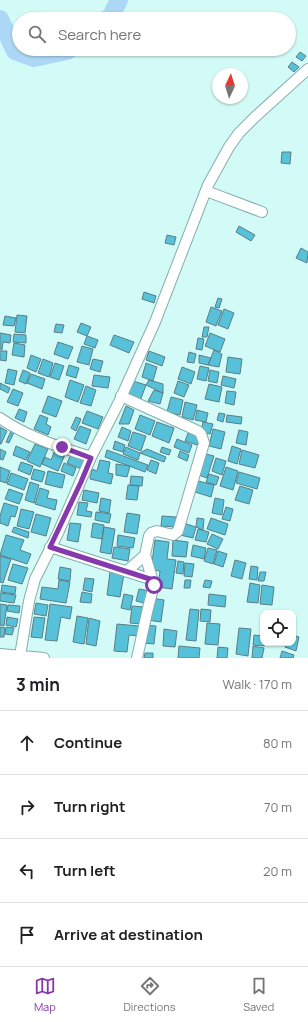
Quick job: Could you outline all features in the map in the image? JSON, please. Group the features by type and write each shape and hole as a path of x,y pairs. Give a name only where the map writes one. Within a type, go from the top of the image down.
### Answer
{"street":[{"path":"20,656 29,600 35,579 155,322 217,166 239,133 254,117 308,69"},
{"path":"206,191 262,212"},
{"path":"121,396 198,431 204,442 178,531 173,535 156,531 151,533 149,536 145,555 153,580 153,587 137,658"},
{"path":"0,418 15,428 91,458"},
{"path":"50,547 153,580"},
{"path":"127,571 145,555"},
{"path":"0,654 44,658"}],"building":[{"path":"300,52 306,56 302,61 296,57"},
{"path":"292,62 299,67 294,72 288,67"},
{"path":"282,152 291,152 290,164 281,163"},
{"path":"239,226 255,235 251,241 236,232"},
{"path":"167,235 176,237 174,245 165,243"},
{"path":"301,248 308,252 307,263 296,258"},
{"path":"144,292 156,296 154,303 142,299"},
{"path":"218,298 222,299 219,308 215,307"},
{"path":"211,307 222,311 216,326 206,322"},
{"path":"224,309 234,313 228,329 218,325"},
{"path":"17,315 27,316 25,333 15,332"},
{"path":"5,316 16,318 14,326 3,325"},
{"path":"81,323 91,327 87,336 77,332"},
{"path":"56,324 64,325 62,333 54,332"},
{"path":"204,327 209,327 207,337 202,337"},
{"path":"0,333 11,335 10,343 3,342 2,350 0,349"},
{"path":"210,333 225,339 220,352 205,346"},
{"path":"14,334 26,335 26,343 13,342"},
{"path":"114,335 134,342 129,353 110,345"},
{"path":"87,336 98,340 95,348 84,344"},
{"path":"198,338 204,339 202,350 196,349"},
{"path":"58,342 73,347 68,359 54,354"},
{"path":"14,343 25,345 24,357 12,355"},
{"path":"82,346 93,349 89,365 77,362"},
{"path":"214,350 222,354 219,367 208,365"},
{"path":"0,351 7,351 6,361 0,360"},
{"path":"149,351 165,357 162,366 146,360"},
{"path":"189,352 196,354 194,363 187,362"},
{"path":"31,355 41,359 36,372 27,368"},
{"path":"199,355 211,358 208,365 199,363"},
{"path":"228,357 242,359 240,374 226,372"},
{"path":"43,359 53,363 49,377 38,373"},
{"path":"93,359 103,361 100,372 90,369"},
{"path":"55,363 64,366 59,380 50,377"},
{"path":"146,363 157,367 153,381 142,377"},
{"path":"69,365 79,368 76,378 66,375"},
{"path":"200,366 209,368 206,381 197,379"},
{"path":"182,367 195,372 191,384 178,379"},
{"path":"8,369 17,371 14,385 5,383"},
{"path":"23,370 30,373 26,384 19,381"},
{"path":"210,370 219,372 217,383 208,381"},
{"path":"31,374 45,379 42,389 27,383"},
{"path":"94,375 110,377 108,388 92,386"},
{"path":"223,376 236,379 234,388 221,385"},
{"path":"70,380 84,385 78,402 65,397"},
{"path":"149,380 163,384 163,393 146,385"},
{"path":"133,381 146,385 140,401 127,397"},
{"path":"178,381 189,385 184,397 174,393"},
{"path":"0,383 10,388 8,393 0,389"},
{"path":"209,384 222,387 219,402 205,399"},
{"path":"86,386 96,390 91,406 80,403"},
{"path":"13,389 23,393 18,406 7,402"},
{"path":"154,390 163,393 160,404 148,401"},
{"path":"227,391 236,392 234,405 225,403"},
{"path":"48,396 62,401 56,417 42,412"},
{"path":"171,397 183,400 180,415 167,412"},
{"path":"185,402 197,405 193,420 182,417"},
{"path":"126,406 134,410 129,424 119,424"},
{"path":"19,409 27,412 24,422 15,418"},
{"path":"197,410 208,413 206,422 195,420"},
{"path":"87,411 103,417 98,429 82,423"},
{"path":"219,413 225,414 223,422 217,420"},
{"path":"40,415 48,418 46,424 51,427 48,435 34,429"},
{"path":"140,415 155,421 150,435 135,429"},
{"path":"227,415 242,417 241,424 226,422"},
{"path":"76,417 81,419 76,431 71,428"},
{"path":"157,422 174,428 169,443 152,436"},
{"path":"203,422 213,424 210,434 201,432"},
{"path":"80,426 91,430 86,444 74,439"},
{"path":"0,427 7,431 1,444 0,444"},
{"path":"122,427 131,431 128,441 118,437"},
{"path":"12,429 15,430 9,443 6,442"},
{"path":"213,429 225,432 221,449 209,446"},
{"path":"239,430 248,432 246,445 236,443"},
{"path":"189,431 201,435 197,445 185,441"},
{"path":"133,432 146,436 141,451 128,446"},
{"path":"177,439 192,445 189,453 174,447"},
{"path":"115,441 125,445 123,452 113,449"},
{"path":"35,444 48,449 40,467 27,461"},
{"path":"16,446 30,452 26,460 13,455"},
{"path":"232,446 241,449 237,464 228,461"},
{"path":"126,447 140,453 138,460 123,454"},
{"path":"162,447 171,450 169,455 160,452"},
{"path":"56,448 66,452 58,471 42,464 45,457 51,460"},
{"path":"0,449 6,452 3,460 0,459"},
{"path":"147,449 166,457 164,462 140,453"},
{"path":"107,450 148,465 145,472 105,457"},
{"path":"242,450 259,455 255,468 239,464"},
{"path":"180,451 189,455 187,461 178,457"},
{"path":"72,452 88,459 84,470 67,463"},
{"path":"202,453 214,456 207,478 196,474"},
{"path":"216,458 226,461 222,475 212,471"},
{"path":"100,460 110,462 108,473 113,474 111,484 90,479 92,469 97,471"},
{"path":"151,460 159,463 156,474 147,470"},
{"path":"21,462 33,466 30,475 18,470"},
{"path":"64,463 76,468 73,476 61,471"},
{"path":"116,464 130,466 127,477 116,475"},
{"path":"0,467 10,471 6,483 0,481"},
{"path":"226,467 238,471 233,490 220,486"},
{"path":"34,469 45,472 42,482 31,479"},
{"path":"48,471 65,475 62,488 45,484"},
{"path":"239,472 260,478 257,489 236,483"},
{"path":"11,473 28,479 24,490 7,484"},
{"path":"209,474 219,477 216,485 206,482"},
{"path":"131,476 143,477 142,486 130,485"},
{"path":"198,481 214,485 211,497 195,492"},
{"path":"30,482 39,485 34,503 25,500"},
{"path":"128,485 139,486 137,500 126,499"},
{"path":"240,486 253,490 249,504 235,500"},
{"path":"40,488 49,491 47,498 57,500 55,510 35,504"},
{"path":"9,489 23,494 19,504 5,499"},
{"path":"84,490 99,493 97,503 82,500"},
{"path":"101,498 111,500 109,513 99,511"},
{"path":"215,498 224,500 222,515 212,513"},
{"path":"79,502 88,503 86,511 92,512 91,517 77,515"},
{"path":"4,503 18,507 15,517 11,516 8,526 0,523 0,516"},
{"path":"226,507 233,509 230,521 222,519"},
{"path":"21,509 34,512 29,529 17,526"},
{"path":"96,512 111,514 109,523 95,520"},
{"path":"127,513 140,515 137,534 124,532"},
{"path":"36,514 51,518 46,536 31,532"},
{"path":"162,516 176,517 175,527 161,526"},
{"path":"197,518 204,519 203,530 196,527"},
{"path":"211,518 228,524 225,535 207,529"},
{"path":"70,523 81,524 78,542 67,540"},
{"path":"93,523 104,525 102,539 91,537"},
{"path":"183,523 196,527 193,538 180,535"},
{"path":"14,527 29,532 28,538 12,532"},
{"path":"104,527 115,529 111,554 100,552"},
{"path":"198,529 209,532 206,542 195,540"},
{"path":"212,534 223,539 218,549 207,544"},
{"path":"6,535 24,540 20,550 31,554 27,564 0,555"},
{"path":"118,535 135,538 133,548 117,546"},
{"path":"155,540 169,542 167,559 176,560 172,589 158,587 160,571 151,570"},
{"path":"173,540 188,542 186,557 172,556"},
{"path":"193,545 206,548 204,559 191,556"},
{"path":"114,547 130,549 128,561 112,558"},
{"path":"208,548 217,550 213,564 204,561"},
{"path":"218,551 227,554 223,567 214,564"},
{"path":"0,556 11,559 3,583 0,582"},
{"path":"235,560 246,563 242,579 231,576"},
{"path":"178,561 184,562 183,574 176,573"},
{"path":"185,563 194,564 192,577 184,576"},
{"path":"13,564 28,568 22,584 8,580"},
{"path":"251,566 258,567 257,580 249,579"},
{"path":"60,567 71,569 70,581 58,579"},
{"path":"110,572 124,574 120,597 107,595"},
{"path":"260,572 266,572 264,581 258,581"},
{"path":"85,578 94,579 92,592 83,590"},
{"path":"59,580 70,582 66,603 40,599 42,587 58,589"},
{"path":"185,580 191,580 190,588 184,588"},
{"path":"205,580 212,581 210,588 203,587"},
{"path":"250,583 260,585 258,603 247,602"},
{"path":"2,585 16,587 15,594 1,592"},
{"path":"262,585 274,587 272,605 260,604"},
{"path":"139,589 150,591 148,604 136,601"},
{"path":"82,592 92,594 91,603 80,602"},
{"path":"0,593 16,595 14,603 0,601"},
{"path":"124,594 133,596 130,610 121,608"},
{"path":"209,594 226,596 225,607 208,605"},
{"path":"151,598 164,600 161,622 147,620"},
{"path":"36,603 48,605 46,616 34,614"},
{"path":"0,604 7,605 4,626 0,625"},
{"path":"50,604 72,607 70,619 61,617 57,641 45,640"},
{"path":"8,605 20,606 19,613 7,611"},
{"path":"132,606 144,607 142,624 130,623"},
{"path":"190,609 199,610 196,641 186,640"},
{"path":"201,609 211,610 210,622 200,621"},
{"path":"77,616 88,618 84,644 73,642"},
{"path":"7,617 18,619 16,627 6,625"},
{"path":"34,617 45,618 42,638 31,637"},
{"path":"89,618 100,621 96,646 86,644"},
{"path":"207,623 220,624 218,645 205,644"},
{"path":"117,624 139,626 138,636 129,635 127,652 114,651"},
{"path":"145,625 156,626 154,644 143,643"},
{"path":"0,627 5,628 4,637 0,637"},
{"path":"6,627 14,628 12,635 5,634"},
{"path":"239,628 251,629 248,656 236,654"},
{"path":"164,629 177,631 175,647 163,646"},
{"path":"254,635 260,636 260,646 253,645"},
{"path":"296,636 299,637 296,651 285,647 296,646"},
{"path":"179,646 200,648 199,658 178,658"},
{"path":"253,646 264,648 262,658 252,658"},
{"path":"218,647 228,648 227,658 217,658"},
{"path":"282,651 294,655 293,658 280,658"},
{"path":"145,653 153,653 153,658 144,658"}],"waterway":[{"path":"113,12 119,0"},
{"path":"0,19 12,45"},
{"path":"29,56 34,58 43,56"}],"route":[{"path":"62,447 91,458 58,533 50,547 137,574 153,580 154,585"}]}
